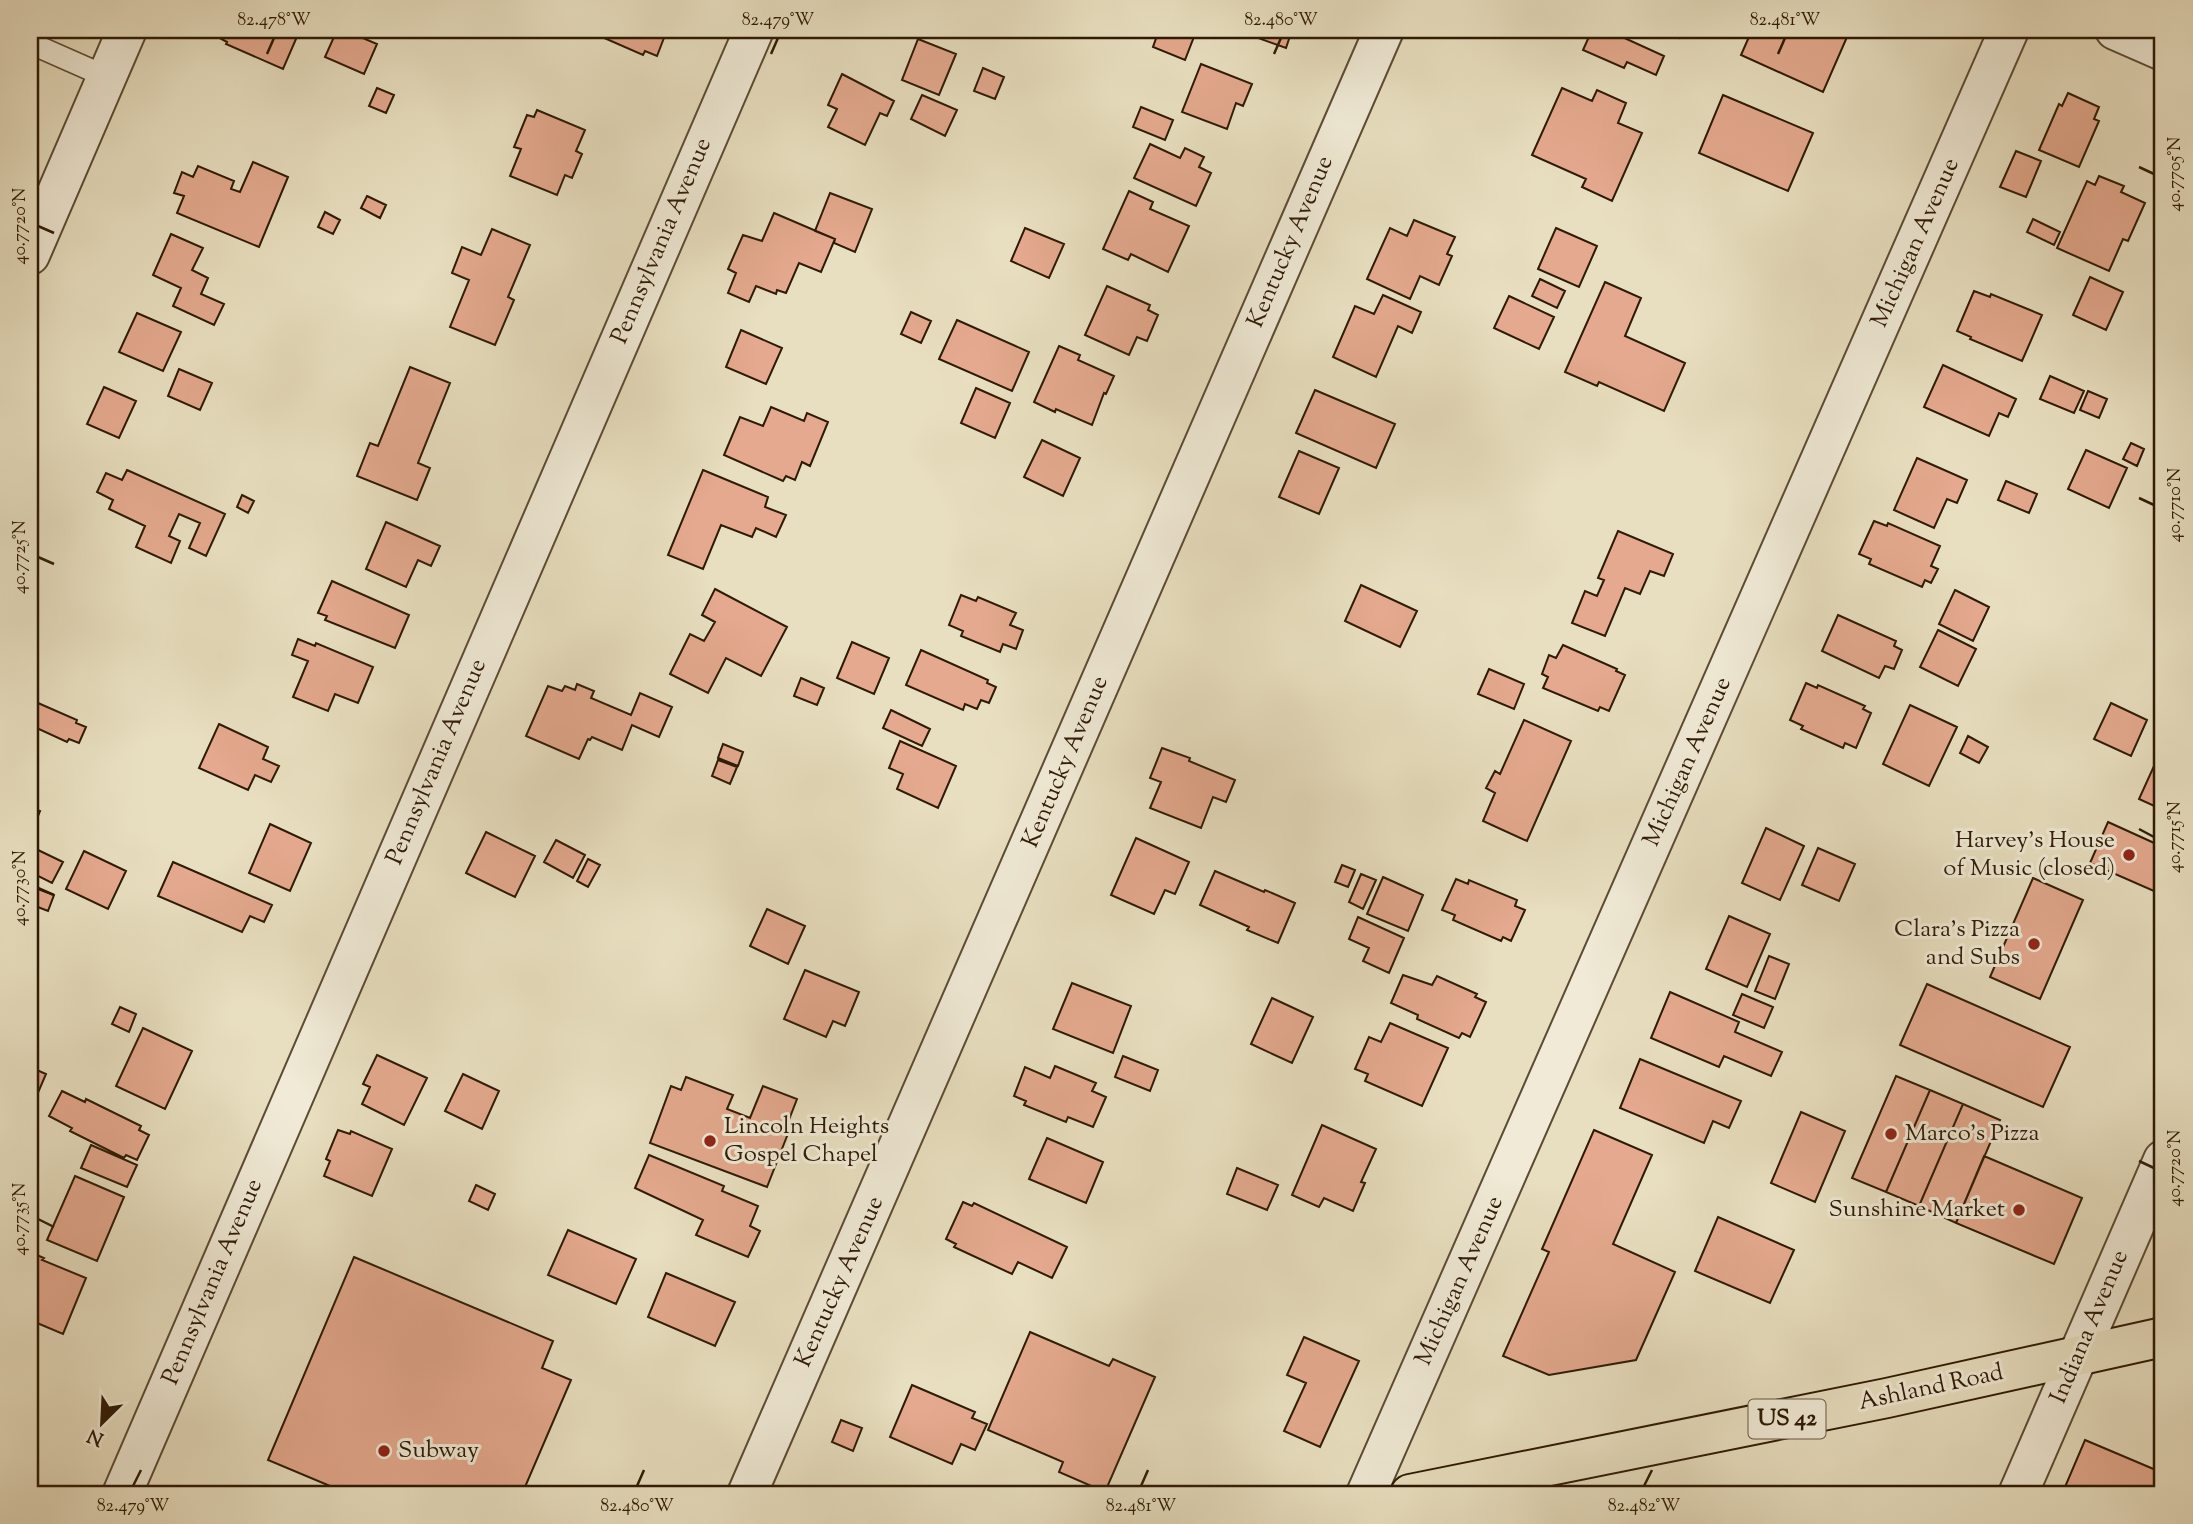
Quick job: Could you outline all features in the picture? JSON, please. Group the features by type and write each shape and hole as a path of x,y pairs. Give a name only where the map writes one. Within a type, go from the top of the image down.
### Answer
{"main road":[{"name":"Ashland Road","path":"1410,1494 1767,1423 2163,1337"}],"street":[{"path":"30,255 127,30"},
{"name":"Pennsylvania Avenue","path":"121,1494 754,30"},
{"name":"Kentucky Avenue","path":"747,1494 1384,30"},
{"name":"Michigan Avenue","path":"1366,1494 2009,30"},
{"path":"2115,30 2163,51"},
{"name":"Indiana Avenue","path":"2018,1494 2077,1357 2154,1208 2163,1160"}],"lane":[{"path":"30,43 107,77"}],"building":[{"path":"219,30 299,32 283,69 226,44 227,42 216,36"},
{"path":"337,30 344,30 377,44 364,74 325,57"},
{"path":"586,30 667,30 657,56 645,51 643,55"},
{"path":"1159,30 1183,30 1195,34 1185,60 1153,47"},
{"path":"1245,30 1292,30 1286,48"},
{"path":"1592,30 1607,30 1664,56 1656,75 1627,62 1624,68 1583,50"},
{"path":"1658,30 1683,30 1679,38"},
{"path":"1752,30 1830,30 1847,37 1823,92 1741,55"},
{"path":"918,39 956,54 939,95 902,80"},
{"path":"1201,64 1252,84 1243,106 1236,103 1227,129 1182,112"},
{"path":"983,68 1004,77 995,99 974,91"},
{"path":"842,74 894,101 887,116 880,113 865,145 828,127 837,109 828,105"},
{"path":"377,88 394,95 386,113 369,106"},
{"path":"1562,88 1592,101 1597,90 1626,103 1618,123 1642,133 1612,201 1582,187 1586,179 1532,155"},
{"path":"2068,93 2099,107 2094,119 2099,121 2079,167 2039,150 2059,104 2062,106"},
{"path":"922,95 957,110 945,136 911,119"},
{"path":"1723,95 1813,133 1788,191 1699,153"},
{"path":"1141,107 1173,120 1165,140 1133,127"},
{"path":"537,110 585,130 576,151 582,154 572,178 565,175 557,195 510,176 521,149 514,147 527,115 534,117"},
{"path":"1150,144 1180,158 1185,148 1204,157 1199,167 1211,173 1196,206 1134,178"},
{"path":"2016,151 2041,161 2026,197 2000,187"},
{"path":"253,162 288,177 259,247 177,213 184,196 174,193 182,172 193,177 198,166 234,181 231,189 240,192"},
{"path":"2099,176 2124,186 2121,192 2145,203 2128,241 2123,239 2109,271 2057,248 2087,181 2095,185"},
{"path":"1129,191 1153,202 1150,209 1189,226 1168,272 1131,254 1128,260 1103,249"},
{"path":"830,193 872,209 855,252 834,243 835,239 815,231"},
{"path":"367,196 386,205 380,218 361,208"},
{"path":"325,212 340,220 333,234 318,227"},
{"path":"774,213 835,239 821,272 799,263 786,293 777,290 776,294 756,286 749,302 728,293 736,273 728,269 743,235 762,241"},
{"path":"2033,219 2060,232 2054,245 2027,232"},
{"path":"1414,220 1455,237 1447,254 1452,256 1439,285 1420,276 1410,299 1367,279 1390,228 1407,236"},
{"path":"1025,228 1064,244 1049,278 1011,261"},
{"path":"1556,228 1597,246 1579,287 1538,269"},
{"path":"492,229 530,245 508,297 514,300 495,345 450,327 469,280 452,273 462,247 481,255"},
{"path":"171,234 203,248 192,270 208,278 201,294 224,304 214,325 173,306 181,288 153,275"},
{"path":"2090,277 2123,292 2106,330 2073,315"},
{"path":"1540,279 1565,291 1557,308 1532,296"},
{"path":"1605,282 1641,298 1625,336 1685,363 1664,411 1599,382 1597,386 1565,372"},
{"path":"1107,286 1150,305 1148,310 1158,315 1147,341 1137,337 1129,355 1085,335"},
{"path":"1974,291 1990,297 1991,294 2042,315 2022,361 1957,331"},
{"path":"1383,295 1421,312 1412,333 1398,326 1376,377 1333,357 1355,306 1374,314"},
{"path":"1509,296 1554,317 1539,349 1494,328"},
{"path":"911,312 931,321 921,343 901,334"},
{"path":"137,313 181,332 163,371 119,352"},
{"path":"957,320 1029,352 1012,391 939,359"},
{"path":"741,330 782,348 766,384 726,367"},
{"path":"1059,346 1080,355 1078,360 1114,376 1106,394 1104,393 1092,425 1034,402"},
{"path":"1943,365 2016,399 2008,417 1999,413 1989,436 1924,407"},
{"path":"410,367 450,383 418,463 430,468 417,500 357,476 370,443 378,446"},
{"path":"179,369 212,383 200,410 168,396"},
{"path":"2050,376 2084,391 2074,413 2040,399"},
{"path":"104,387 136,401 119,438 87,424"},
{"path":"976,388 1010,403 995,438 961,423"},
{"path":"1315,390 1395,424 1376,468 1296,433"},
{"path":"2088,391 2107,399 2099,418 2080,410"},
{"path":"771,407 804,421 807,413 828,422 810,466 802,462 795,480 786,476 783,481 724,455 740,417 763,426"},
{"path":"1042,440 1080,458 1063,496 1024,477"},
{"path":"2131,443 2144,449 2137,466 2123,459"},
{"path":"2086,450 2127,468 2109,508 2068,489"},
{"path":"1299,451 1339,468 1319,514 1279,497"},
{"path":"1917,458 1967,480 1957,503 1947,499 1934,528 1894,510"},
{"path":"127,470 225,514 206,556 189,548 200,523 179,514 169,536 180,541 171,563 136,547 145,526 109,509 113,500 97,492 106,473 122,480"},
{"path":"703,470 768,497 765,507 786,515 776,537 756,528 752,537 721,525 703,569 668,555"},
{"path":"2006,481 2037,494 2029,513 1998,500"},
{"path":"242,495 254,501 248,513 237,507"},
{"path":"1874,521 1887,526 1888,523 1940,546 1931,566 1938,569 1931,583 1925,580 1922,587 1869,564 1871,559 1859,554"},
{"path":"386,522 440,546 431,566 418,560 406,587 366,569"},
{"path":"1618,531 1673,554 1664,576 1650,571 1640,594 1625,588 1605,636 1572,623 1585,591 1597,596 1604,580 1598,578"},
{"path":"332,581 409,615 395,648 325,620 327,616 318,613"},
{"path":"1361,585 1417,611 1400,647 1345,621"},
{"path":"715,589 787,627 761,676 726,658 708,693 670,674 690,634 704,641 715,622 702,615"},
{"path":"1955,590 1989,607 1973,641 1939,624"},
{"path":"961,595 976,601 978,597 1016,613 1010,625 1023,630 1016,649 1003,644 1000,652 961,636 963,631 949,625"},
{"path":"1838,615 1896,641 1894,646 1902,650 1894,669 1885,666 1879,678 1822,651"},
{"path":"1938,630 1976,649 1958,686 1920,667"},
{"path":"298,639 315,646 316,643 373,667 358,703 335,694 328,711 293,697 308,661 292,655"},
{"path":"852,642 889,658 874,694 837,678"},
{"path":"1563,645 1625,675 1609,711 1600,707 1598,711 1543,688 1548,677 1542,674 1549,655 1556,658"},
{"path":"921,650 988,680 987,683 996,687 989,703 981,700 977,709 965,704 963,710 906,685"},
{"path":"1489,669 1524,684 1514,709 1478,694"},
{"path":"801,678 824,688 817,705 794,696"},
{"path":"1806,683 1817,688 1818,685 1865,706 1863,709 1871,713 1856,748 1845,743 1843,748 1801,729 1803,726 1790,720"},
{"path":"577,684 594,691 591,698 631,715 640,693 672,707 659,737 632,725 622,750 592,737 588,739 579,759 526,736 548,686 562,691 565,686 575,690"},
{"path":"38,703 77,720 76,723 86,727 79,743 69,739 67,742 30,725"},
{"path":"2111,703 2147,720 2131,756 2094,739"},
{"path":"1910,705 1957,727 1929,786 1883,764"},
{"path":"891,710 930,729 922,746 883,728"},
{"path":"1524,720 1571,741 1527,841 1483,821 1495,793 1486,788 1495,771 1500,774"},
{"path":"219,724 268,747 263,759 279,766 271,782 255,775 248,790 199,768"},
{"path":"1968,736 1988,747 1979,763 1960,753"},
{"path":"900,741 956,766 938,808 897,789 903,774 889,768"},
{"path":"723,744 743,752 738,766 718,758"},
{"path":"1162,748 1235,780 1226,802 1213,797 1201,828 1150,808 1161,782 1150,778"},
{"path":"2159,755 2163,757 2163,810 2139,799"},
{"path":"718,760 737,767 730,784 712,776"},
{"path":"30,807 40,811 30,836"},
{"name":"Harvey's House of Music (closed)","path":"2108,822 2163,847 2163,895 2090,863"},
{"path":"270,824 311,843 290,891 249,873"},
{"path":"1766,828 1804,846 1780,900 1742,883"},
{"path":"486,832 535,856 515,897 466,873"},
{"path":"1136,838 1189,862 1175,894 1165,890 1154,914 1111,895"},
{"path":"556,840 585,855 573,878 544,862"},
{"path":"1818,848 1855,864 1839,901 1802,885"},
{"path":"38,850 63,862 52,883 30,872"},
{"path":"84,851 126,871 108,909 66,889"},
{"path":"588,859 600,865 588,887 577,881"},
{"path":"173,862 272,905 264,922 250,916 242,932 158,896"},
{"path":"1342,865 1355,870 1348,887 1335,882"},
{"path":"1215,871 1295,903 1278,943 1200,905"},
{"path":"1361,874 1376,880 1363,909 1349,902"},
{"path":"1383,877 1423,895 1408,931 1367,914"},
{"name":"Clara's Pizza and Subs","path":"2033,878 2083,900 2040,999 1990,977"},
{"path":"1456,879 1468,884 1469,880 1517,900 1515,906 1525,910 1511,941 1503,937 1501,941 1453,920 1455,915 1442,910"},
{"path":"30,886 54,895 48,911 30,904"},
{"path":"767,909 805,926 788,964 750,946"},
{"path":"1729,916 1770,934 1747,987 1706,969"},
{"path":"1358,917 1404,938 1389,973 1363,961 1369,948 1349,939"},
{"path":"1769,956 1789,964 1775,999 1755,991"},
{"path":"805,970 859,992 845,1026 833,1021 826,1037 784,1019"},
{"path":"1403,975 1432,985 1437,976 1477,994 1475,997 1486,1002 1470,1037 1462,1033 1459,1038 1417,1019 1418,1015 1391,1003"},
{"path":"1072,983 1131,1006 1113,1053 1053,1029"},
{"path":"1927,984 2070,1047 2043,1107 1900,1045"},
{"path":"1670,992 1739,1022 1735,1032 1782,1052 1771,1076 1724,1056 1719,1067 1651,1038"},
{"path":"1742,994 1773,1007 1764,1028 1733,1015"},
{"path":"1272,998 1313,1017 1292,1063 1251,1044"},
{"path":"120,1007 136,1014 129,1032 112,1024"},
{"path":"1390,1023 1448,1048 1422,1106 1365,1081 1368,1074 1355,1069 1369,1037 1381,1042"},
{"path":"143,1028 192,1051 165,1109 116,1086"},
{"path":"377,1055 427,1078 404,1125 362,1104 370,1087 363,1084"},
{"path":"1123,1056 1158,1070 1150,1091 1115,1077"},
{"path":"1640,1059 1741,1101 1729,1128 1713,1121 1704,1143 1620,1108"},
{"path":"1055,1066 1096,1083 1092,1091 1106,1097 1093,1127 1068,1117 1066,1122 1024,1105 1026,1101 1014,1096 1025,1067 1050,1078"},
{"path":"30,1067 46,1074 31,1109 30,1109"},
{"path":"463,1074 499,1091 482,1129 445,1111"},
{"name":"Marco's Pizza","path":"1896,1076 1930,1090 1886,1192 1852,1178"},
{"path":"686,1077 733,1095 727,1109 750,1118 763,1086 797,1099 785,1130 789,1131 767,1187 650,1143 671,1086 681,1090"},
{"path":"1930,1090 1963,1104 1919,1206 1886,1192"},
{"path":"62,1091 85,1102 86,1099 141,1126 139,1130 149,1135 137,1160 126,1155 124,1158 70,1131 72,1128 49,1116"},
{"path":"1963,1104 2000,1120 1956,1223 1919,1206"},
{"path":"1801,1112 1845,1131 1815,1202 1771,1183"},
{"path":"1322,1125 1376,1149 1361,1182 1365,1183 1353,1211 1324,1198 1319,1207 1292,1195"},
{"path":"338,1130 350,1134 351,1131 392,1149 372,1196 324,1176 330,1161 326,1159"},
{"path":"1594,1130 1652,1155 1613,1244 1675,1272 1636,1360 1549,1375 1503,1356 1549,1252 1542,1249"},
{"path":"1047,1138 1103,1162 1086,1203 1029,1179"},
{"path":"91,1145 137,1165 127,1187 81,1168"},
{"path":"649,1155 724,1186 722,1191 758,1206 750,1226 760,1231 748,1257 696,1235 703,1220 635,1188"},
{"name":"Sunshine Market","path":"1984,1156 2082,1198 2054,1264 1956,1223"},
{"path":"1237,1168 1278,1185 1267,1210 1227,1194"},
{"path":"75,1176 124,1197 97,1261 47,1240"},
{"path":"476,1185 495,1194 488,1210 469,1201"},
{"path":"963,1202 972,1206 974,1203 1067,1247 1052,1278 1018,1262 1012,1274 954,1247 956,1244 946,1239"},
{"path":"1718,1217 1794,1250 1770,1303 1695,1271"},
{"path":"568,1230 636,1259 616,1304 548,1275"},
{"path":"30,1252 44,1258 42,1260 86,1278 63,1334 30,1320"},
{"path":"354,1257 553,1341 542,1368 571,1380 522,1494 349,1494 268,1460"},
{"path":"666,1273 735,1302 715,1346 648,1317"},
{"path":"1030,1332 1109,1366 1113,1359 1155,1377 1105,1492 1059,1472 1063,1462 988,1430"},
{"path":"1304,1337 1359,1361 1320,1447 1284,1431 1306,1383 1287,1375"},
{"path":"912,1385 975,1412 972,1418 987,1424 975,1450 961,1444 952,1464 890,1437"},
{"path":"841,1420 862,1428 853,1451 832,1442"},
{"path":"2085,1440 2163,1473 2163,1494 2062,1494"}],"place":[{"name":"Harvey's House of Music (closed)","path":"2129,855"},
{"name":"Clara's Pizza and Subs","path":"2034,944"},
{"name":"Marco's Pizza","path":"1891,1134"},
{"name":"Lincoln Heights Gospel Chapel","path":"710,1141"},
{"name":"Sunshine Market","path":"2019,1210"},
{"name":"Subway","path":"384,1451"}]}
